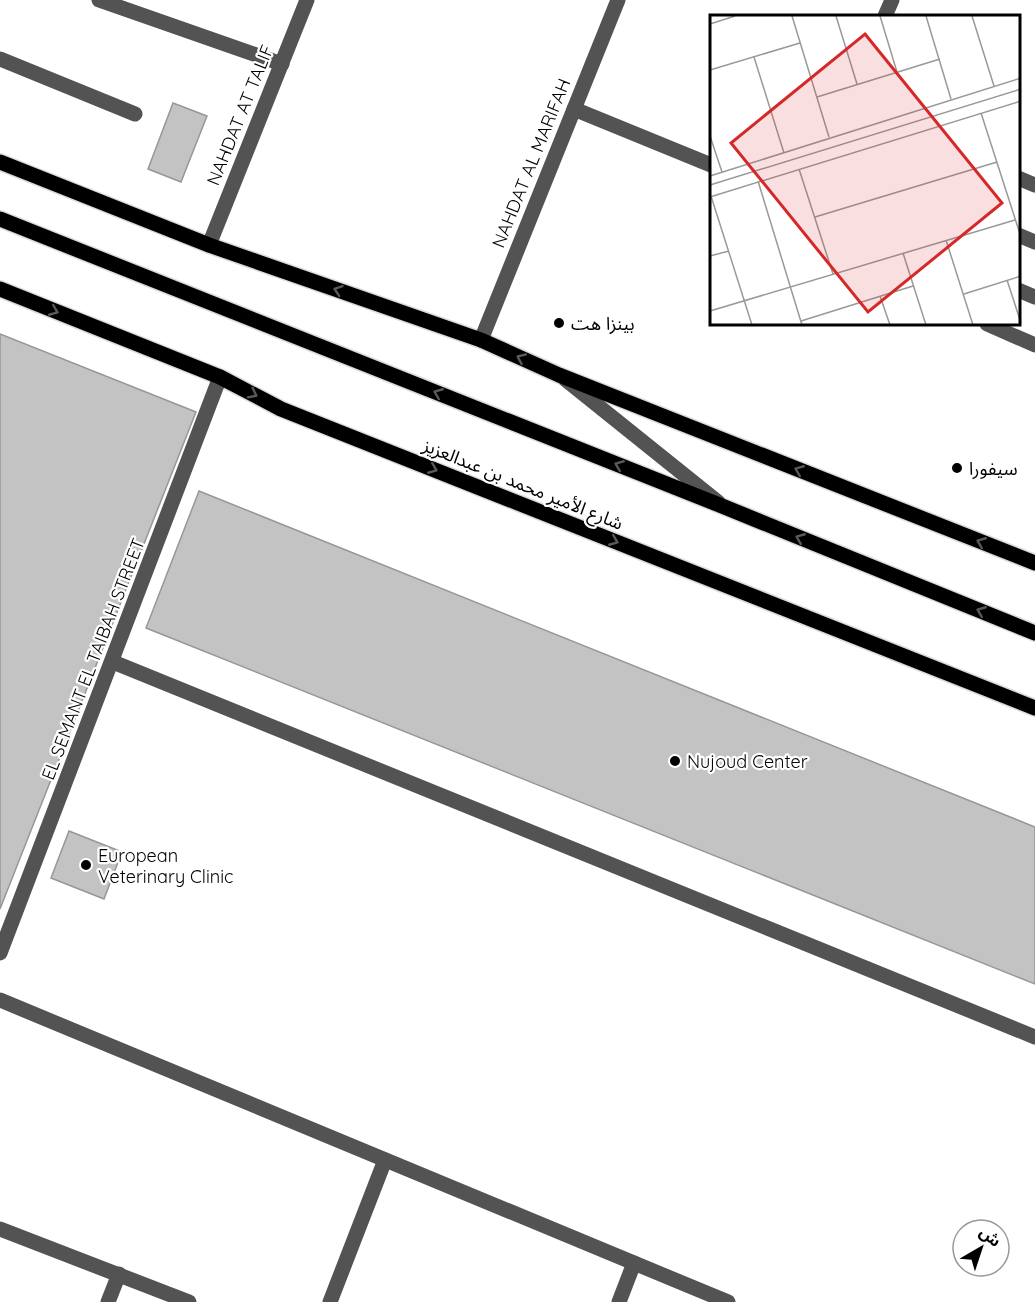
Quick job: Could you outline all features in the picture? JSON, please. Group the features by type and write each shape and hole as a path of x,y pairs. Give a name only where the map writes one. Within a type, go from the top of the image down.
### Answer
{"main road":[{"path":"0,162 209,245 481,340 559,375 1035,563"},
{"path":"0,219 1035,633"},
{"name":"شارع الأمير محمد بن عبدالعزيز","path":"0,289 220,377 281,409 1035,708"}],"street":[{"path":"99,0 282,64"},
{"name":"NAHDAT AT TALIF","path":"209,245 307,0"},
{"name":"NAHDAT AL MARIFAH","path":"481,340 618,0"},
{"path":"885,15 892,0"},
{"path":"0,59 135,114"},
{"path":"574,109 710,165"},
{"path":"1020,179 1035,185"},
{"path":"1020,236 1035,242"},
{"path":"1020,291 1035,297"},
{"path":"992,326 1035,345"},
{"path":"559,375 722,506"},
{"name":"EL SEMANT EL TAIBAH STREET","path":"0,953 220,377"},
{"path":"113,662 1035,1037"},
{"path":"0,1000 728,1302"},
{"path":"330,1302 385,1160"},
{"path":"0,1228 189,1302"},
{"path":"619,1302 634,1263"},
{"path":"108,1302 118,1274"}],"building":[{"path":"173,103 207,116 181,182 148,169"},
{"path":"0,334 196,412 0,909"},
{"name":"Nujoud Center","path":"199,491 1035,827 1035,984 146,628"},
{"name":"European Veterinary Clinic","path":"69,831 122,852 104,899 51,878"}],"place":[{"name":"بينزا هت","path":"559,323"},
{"name":"سيفورا","path":"957,468"},
{"name":"Nujoud Center","path":"675,761"},
{"name":"European Veterinary Clinic","path":"86,865"}]}
